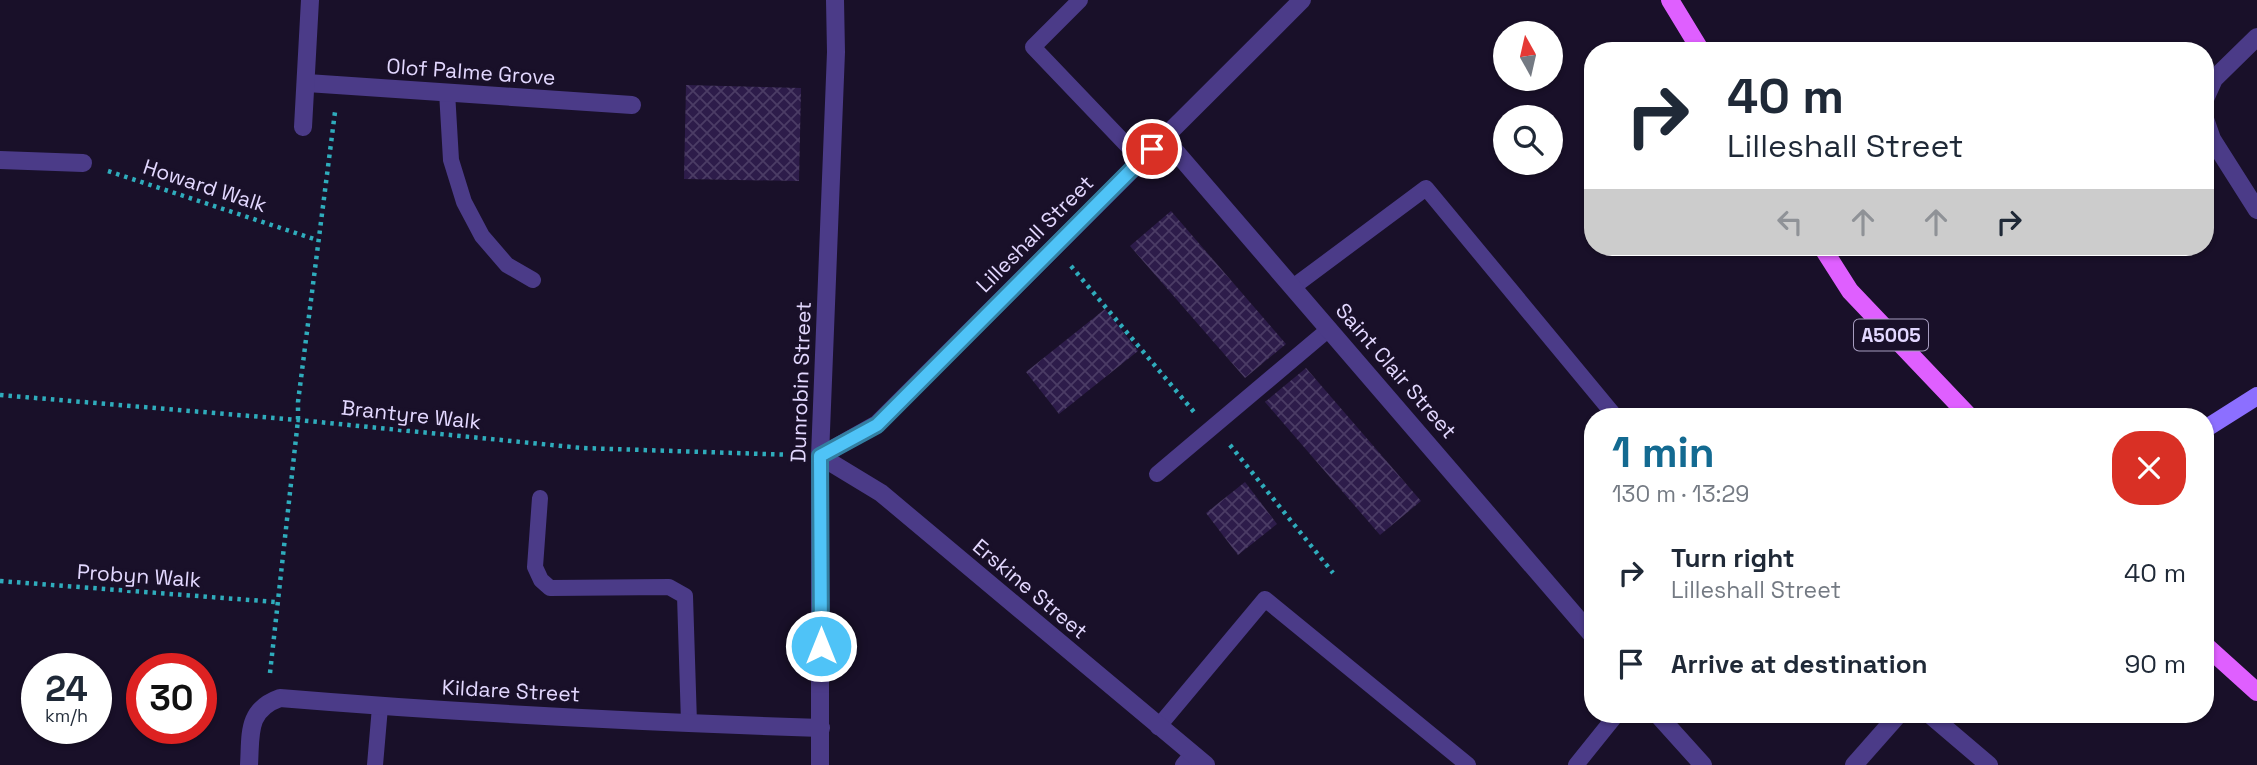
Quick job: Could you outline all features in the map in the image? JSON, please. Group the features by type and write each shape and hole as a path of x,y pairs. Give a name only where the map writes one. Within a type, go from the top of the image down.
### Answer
{"main road":[{"path":"1670,0 1696,42"},
{"name":"A5005","path":"1828,256 1850,291 1961,408"},
{"path":"2214,653 2257,692"}],"street":[{"path":"303,127 310,0"},
{"name":"Dunrobin Street","path":"820,765 820,456 836,52 835,0"},
{"name":"Lilleshall Street","path":"820,456 877,425 1301,0"},
{"path":"2214,79 2257,37"},
{"name":"Olof Palme Grove","path":"307,83 632,105"},
{"name":"Saint Clair Street","path":"1164,138 1584,626"},
{"path":"2214,142 2257,210"},
{"path":"0,160 83,163"},
{"path":"2214,423 2257,396"},
{"name":"Erskine Street","path":"820,456 881,493 1158,727 1193,761"},
{"name":"Kildare Street","path":"268,702 280,698 380,707 821,728"},
{"path":"249,765 252,723 258,711 268,702"},
{"path":"1665,723 1703,765"},
{"path":"1854,765 1891,723"},
{"path":"1939,723 1989,765"}],"lane":[{"path":"1080,0 1033,47 1140,160"},
{"path":"447,92 451,160 464,202 482,236 507,265 533,280"},
{"path":"1293,287 1426,188 1608,408"},
{"path":"1157,474 1329,329"},
{"path":"540,498 535,567 541,580 550,588 668,587 685,596 690,723"},
{"path":"1158,727 1265,599 1468,765"},
{"path":"375,765 380,707"},
{"path":"1576,765 1610,723"}],"path":[{"path":"268,702 298,402 339,86"},
{"name":"Howard Walk","path":"83,163 317,240"},
{"path":"1054,247 1333,573"},
{"name":"Brantyre Walk","path":"0,395 298,420 582,448 820,456"},
{"name":"Probyn Walk","path":"0,581 276,602"}],"building":[{"path":"686,85 801,88 799,181 684,179"},
{"path":"1171,211 1286,344 1245,378 1130,246"},
{"path":"1105,309 1138,351 1059,414 1026,372"},
{"path":"1306,368 1421,501 1380,535 1265,402"},
{"path":"1245,482 1277,524 1238,555 1206,513"}],"route":[{"path":"821,646 820,456 877,425 1152,149"}]}
